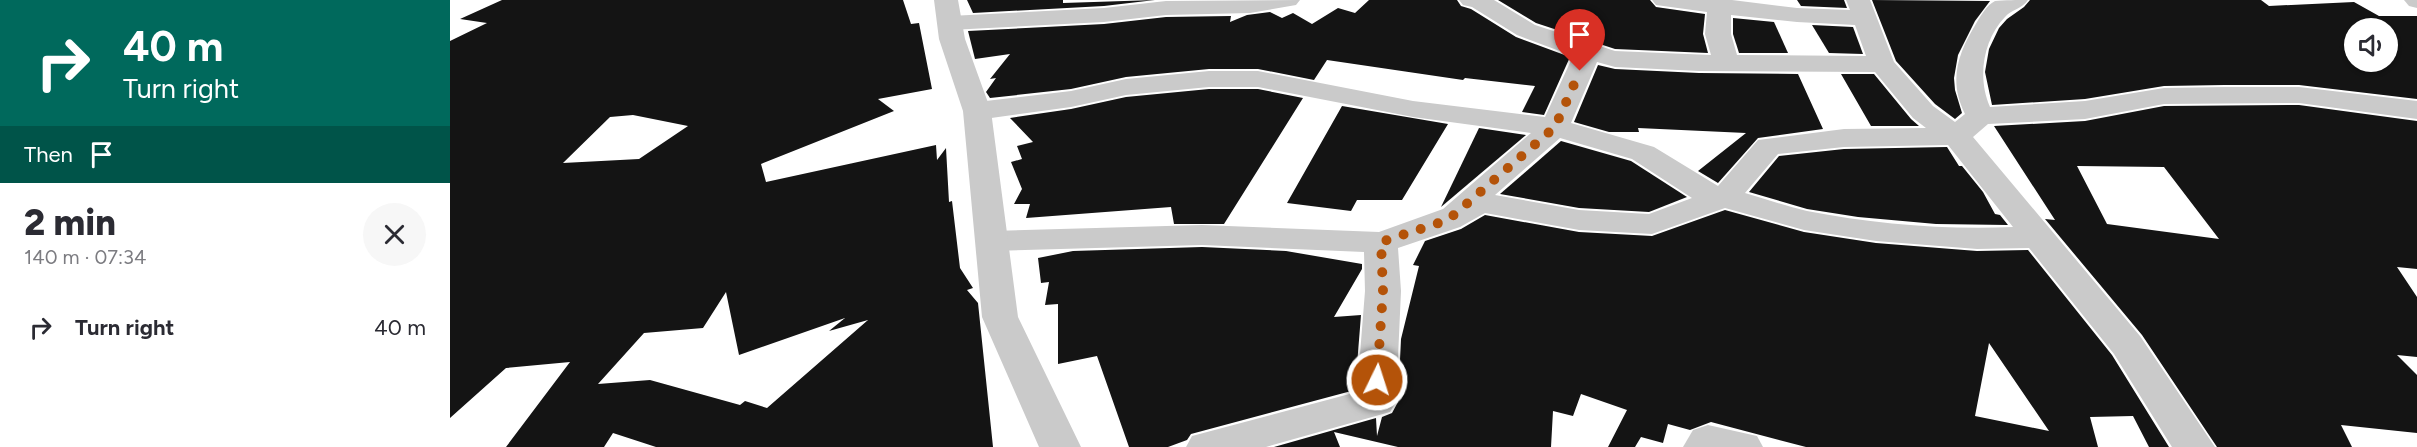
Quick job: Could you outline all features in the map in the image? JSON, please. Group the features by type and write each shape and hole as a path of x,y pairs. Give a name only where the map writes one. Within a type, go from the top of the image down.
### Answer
{"street":[{"path":"1060,447 1000,317 977,111 952,39 948,11 1104,15 1164,4 1250,6 1288,0"},
{"path":"1471,0 1480,2 1526,30 1615,59 1882,64"},
{"path":"1664,0 1719,3 1797,15 1860,9 1882,64 1923,112 1956,136 2036,237 2127,345 2194,447"},
{"path":"1980,116 1971,100 1970,63 1980,34 1995,12 2016,0"},
{"path":"1719,3 1718,34 1726,62"},
{"path":"1448,220 1555,127 1588,52"},
{"path":"977,111 1071,99 1125,87 1209,79 1258,79 1413,109 1555,127 1644,153 1704,192 1804,220 1876,231 1977,239 2036,237"},
{"path":"992,241 1203,235 1381,242 1448,220 1480,202 1579,220 1652,224 1725,197 1769,146 1844,138 1956,136 1980,116 2085,110 2164,96 2299,95 2417,110"},
{"path":"1207,447 1376,402 1383,291 1381,242"},
{"path":"1704,447 1708,441 1742,447"}],"building":[{"path":"502,0 903,0 911,24 919,23 932,89 878,99 894,111 761,164 766,182 936,145 937,160 946,148 949,202 952,201 960,268 973,288 967,290 978,303 993,447 656,447 613,433 604,447 506,447 570,362 506,368 450,418 450,41 487,23 460,19","holes":["633,115 688,126 639,159 563,163 610,117","726,292 739,355 845,318 829,331 868,320 767,408 745,401 740,405 650,380 598,384 644,333 703,328"]},
{"path":"967,0 1063,0 1063,3 1155,0 1104,6 973,13"},
{"path":"1369,0 1457,0 1461,6 1471,9 1516,37 1570,57 1544,115 1522,112 1535,86 1465,78 1463,80 1327,60 1314,80 1258,69 1209,69 1126,77 1071,89 990,98 986,92 996,78 990,79 1010,54 975,59 968,31 1104,24 1166,17 1231,16 1230,22 1247,15 1270,12 1282,18 1293,13 1312,24 1338,8 1355,13"},
{"path":"1498,0 1650,0 1656,7 1705,14 1703,34 1708,53 1615,49 1536,23"},
{"path":"1797,0 1844,0 1847,8 1801,6"},
{"path":"1872,0 1990,1 1975,21 1958,55 1954,78 1962,113 1955,119 1935,104 1896,61"},
{"path":"2030,0 2261,0 2269,6 2354,2 2379,16 2417,16 2417,99 2299,85 2224,85 2164,86 2085,99 1992,105 1985,72 1989,49 1999,28"},
{"path":"1733,18 1774,22 1788,53 1739,53 1733,34"},
{"path":"1812,25 1853,27 1863,54 1829,53"},
{"path":"1598,65 1615,69 1699,73 1798,74 1823,129 1758,138 1718,183 1698,171 1746,133 1638,128 1639,132 1609,132 1574,122"},
{"path":"1841,74 1874,74 1919,126 1871,126"},
{"path":"1209,89 1258,89 1303,98 1224,224 1174,224 1171,207 1026,218 1030,204 1014,204 1022,189 1011,162 1022,159 1017,146 1033,142 1010,118 1071,109 1126,97"},
{"path":"2299,105 2417,121 2417,269 2397,267 2417,297 2417,357 2397,355 2417,375 2417,433 2341,425 2352,447 2217,447 2142,335 2045,219 2055,220 1994,126 2085,121 2164,106","holes":["2077,166 2164,167 2219,239 2107,224"]},
{"path":"1342,106 1448,124 1402,200 1357,200 1351,211 1287,203"},
{"path":"1479,128 1526,135 1441,207"},
{"path":"1561,141 1631,161 1687,197 1649,212 1579,208 1500,194"},
{"path":"1947,147 1959,166 1962,166 1983,192 1995,214 2000,215 2008,225 1936,224 1858,217 1807,209 1749,192 1779,156 1844,149"},
{"path":"1725,210 1804,232 1876,243 1977,251 2028,250 2112,355 2169,447 2149,447 2133,416 2090,417 2098,447 1806,447 1711,422 1690,430 1668,424 1663,443 1641,437 1635,447 1608,447 1627,410 1581,394 1573,416 1553,411 1551,447 1398,447 1334,432 1340,447 1274,447 1376,418 1377,436 1382,417 1392,413 1398,402 1401,339 1419,266 1413,265 1425,241 1461,229 1485,215 1579,232 1652,236","holes":["1989,343 2049,431 1975,416"]},
{"path":"1202,247 1286,251 1362,264 1362,269 1334,317 1361,315 1355,390 1191,434 1187,440 1168,447 1129,447 1097,356 1058,364 1058,304 1045,305 1049,282 1041,283 1038,258 1073,251"}],"route":[{"path":"1377,380 1383,291 1381,242 1448,220 1555,127 1580,71"}]}
